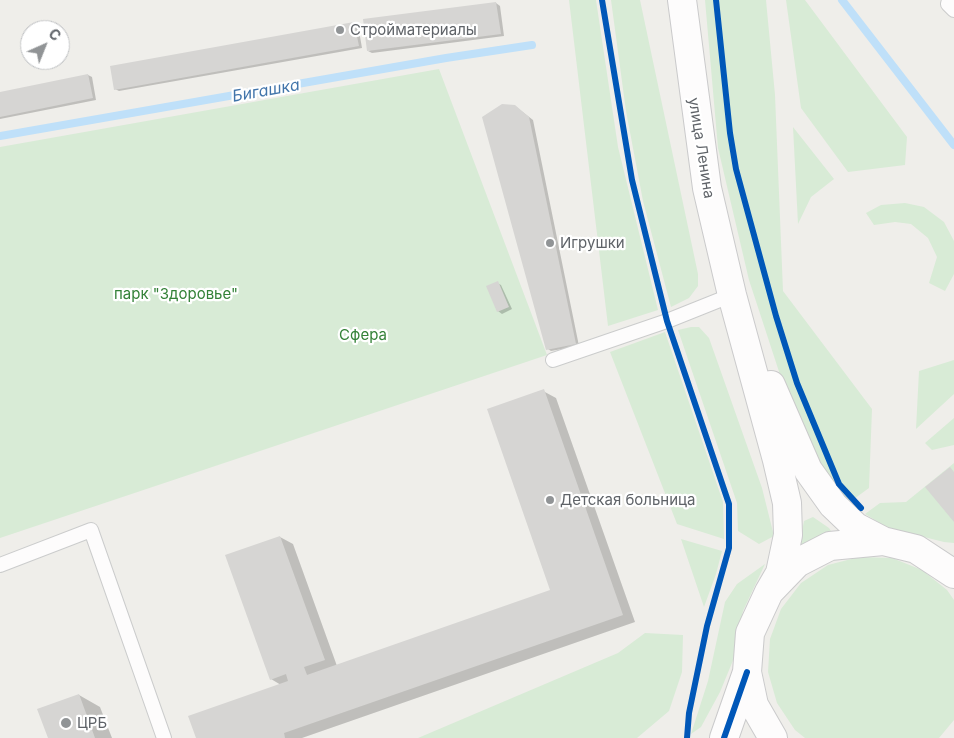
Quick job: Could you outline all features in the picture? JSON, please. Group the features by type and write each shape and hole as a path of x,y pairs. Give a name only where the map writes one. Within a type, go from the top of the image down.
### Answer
{"main road":[{"name":"улица Ленина","path":"682,0 706,188 732,295"},
{"path":"732,295 808,470 833,504 856,527 883,540 916,549 954,555"},
{"path":"724,738 747,672 750,633 780,573 788,535 786,503 777,460 732,295"},
{"path":"769,592 797,563 830,546 883,540"},
{"path":"916,549 954,574"},
{"path":"747,672 754,705 773,738"}],"lane":[{"path":"949,0 948,4 954,10"},
{"path":"553,360 667,321 732,295"},
{"path":"0,565 91,530 164,738"}],"green space":[{"path":"569,0 596,0 618,147 658,310 608,326"},
{"path":"611,0 640,0 698,274 698,286 689,298 671,307 643,201 626,111"},
{"path":"705,0 766,0 775,95 783,291 872,409 869,488 847,504 821,476 786,393 749,280 718,148"},
{"path":"786,0 805,0 907,137 905,165 848,172 801,108"},
{"name":"парк \"Здоровье\"","path":"439,69 547,355 0,538 0,147"},
{"path":"793,127 834,179 811,197 798,224"},
{"path":"905,203 924,207 944,222 954,241 954,274 945,291 929,283 937,257 928,238 911,224 895,222 874,225 866,213 881,205"},
{"path":"699,327 709,338 762,488 774,536 759,544 738,531 737,503 678,330"},
{"path":"665,332 723,502 724,539 677,524 610,352"},
{"path":"954,360 954,394 916,429 919,371"},
{"path":"954,418 954,445 932,450 925,443"},
{"path":"954,463 954,543 888,528 865,514 880,503 906,502"},
{"path":"813,517 829,528 833,534 802,546 800,541 804,521"},
{"path":"681,539 722,551 704,607"},
{"path":"859,557 892,558 922,570 947,590 954,600 954,720 939,738 805,738 795,730 777,703 768,672 770,639 781,609 801,583 828,565"},
{"path":"765,564 743,611 734,658 720,692 701,727 691,734 708,681 725,602 737,584"},
{"path":"645,633 683,635 682,672 669,711 637,738 418,738 618,653"}],"building":[{"path":"496,2 501,34 367,51 363,19"},
{"path":"354,22 359,46 114,90 110,66"},
{"path":"88,74 93,98 0,117 0,92"},
{"path":"502,104 515,105 529,117 576,344 546,350 482,117"},
{"path":"498,281 509,307 497,312 486,286"},
{"name":"Детская больница","path":"544,389 623,615 284,733 285,738 196,738 188,716 288,681 286,674 270,680 225,555 280,536 325,660 304,667 307,675 550,590 487,409"},
{"path":"950,467 954,472 954,522 925,487"},
{"name":"ЦРБ","path":"79,694 95,738 48,738 37,709"}],"waterway":[{"path":"842,0 954,145"},
{"name":"Бигашка","path":"0,136 446,58 532,45"}],"cycle path":[{"path":"602,0 632,180 667,321 729,504 729,548 707,626 689,713 687,738"},
{"path":"716,0 730,133 736,169 776,316 797,383 839,484 861,508"},
{"path":"724,738 747,672"}],"place":[{"name":"Стройматериалы","path":"340,30"},
{"name":"Игрушки","path":"550,243"},
{"name":"Детская больница","path":"550,500"},
{"name":"ЦРБ","path":"66,723"}],"park label":[{"name":"Сфера","path":"363,335"}]}
